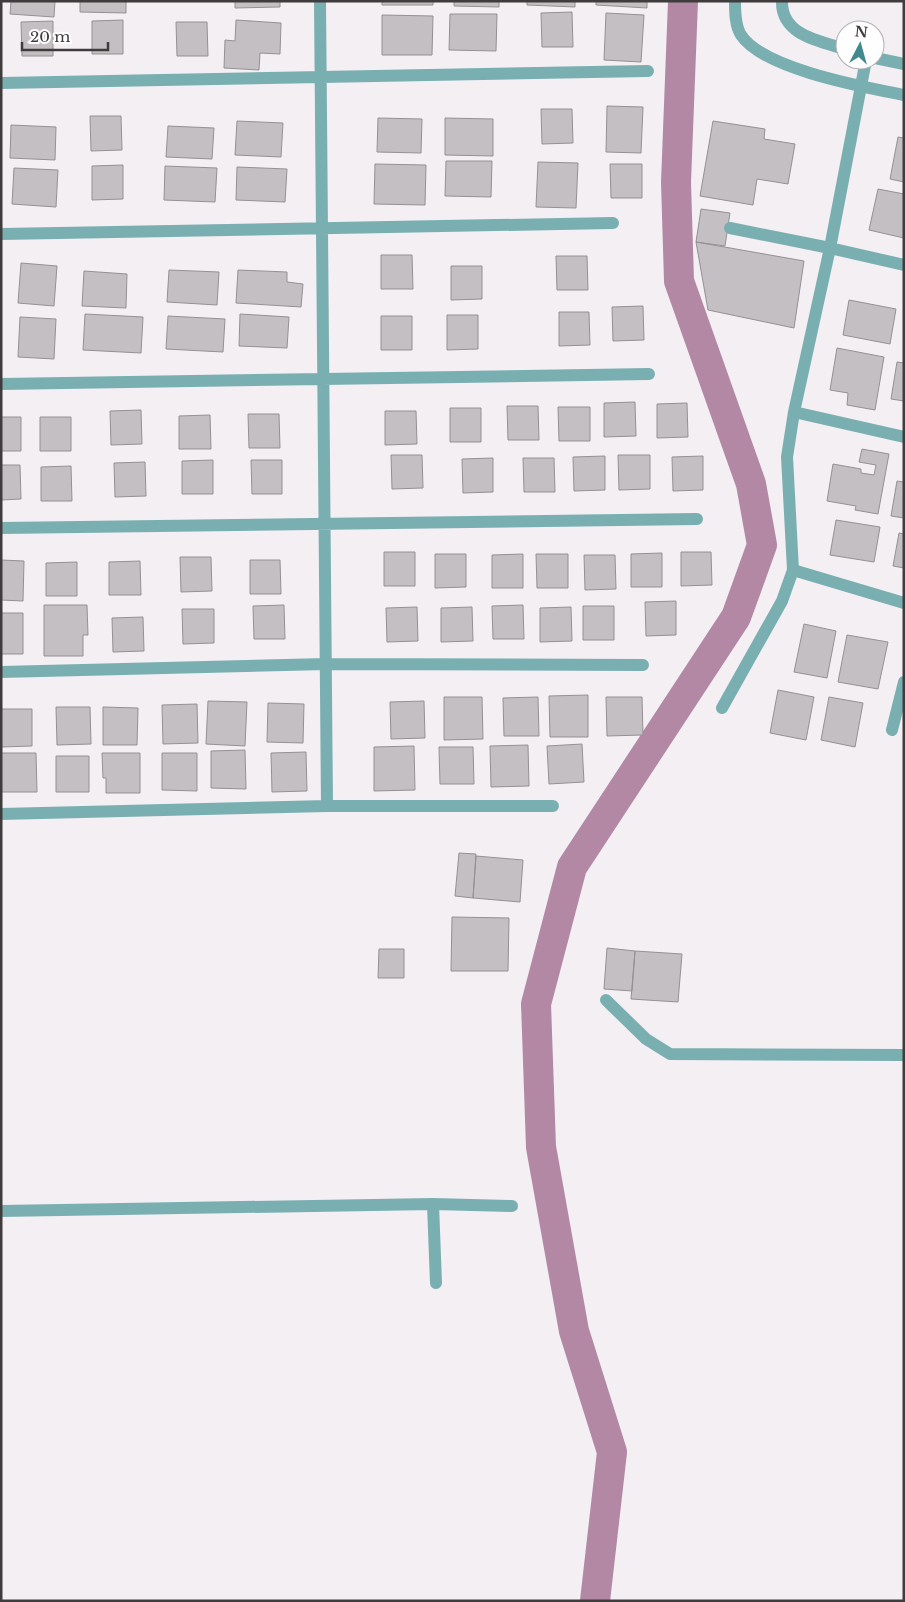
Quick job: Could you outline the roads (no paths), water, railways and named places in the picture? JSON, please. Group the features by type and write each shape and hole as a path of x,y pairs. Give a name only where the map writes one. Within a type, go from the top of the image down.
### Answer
{"street":[{"path":"320,1 327,806"},
{"path":"735,1 735,12 740,34 759,53 783,64 904,96"},
{"path":"782,1 782,9 789,24 803,36 835,46"},
{"path":"885,60 904,64"},
{"path":"722,708 782,601 793,570 787,457 794,412 830,248 864,70"},
{"path":"1,83 648,71"},
{"path":"1,234 613,223"},
{"path":"730,228 904,265"},
{"path":"1,384 649,374"},
{"path":"794,412 904,437"},
{"path":"1,528 698,519"},
{"path":"793,570 904,603"},
{"path":"1,672 326,664 643,665"},
{"path":"892,730 904,682"},
{"path":"1,814 327,806 553,806"},
{"path":"606,1000 646,1039 670,1054 904,1055"},
{"path":"1,1211 433,1204 512,1206"},
{"path":"433,1204 436,1284"}],"waterway":[{"path":"595,1601 612,1452 574,1331 541,1147 536,1004 572,867 736,617 762,545 751,484 679,281 676,182 683,1"}]}
